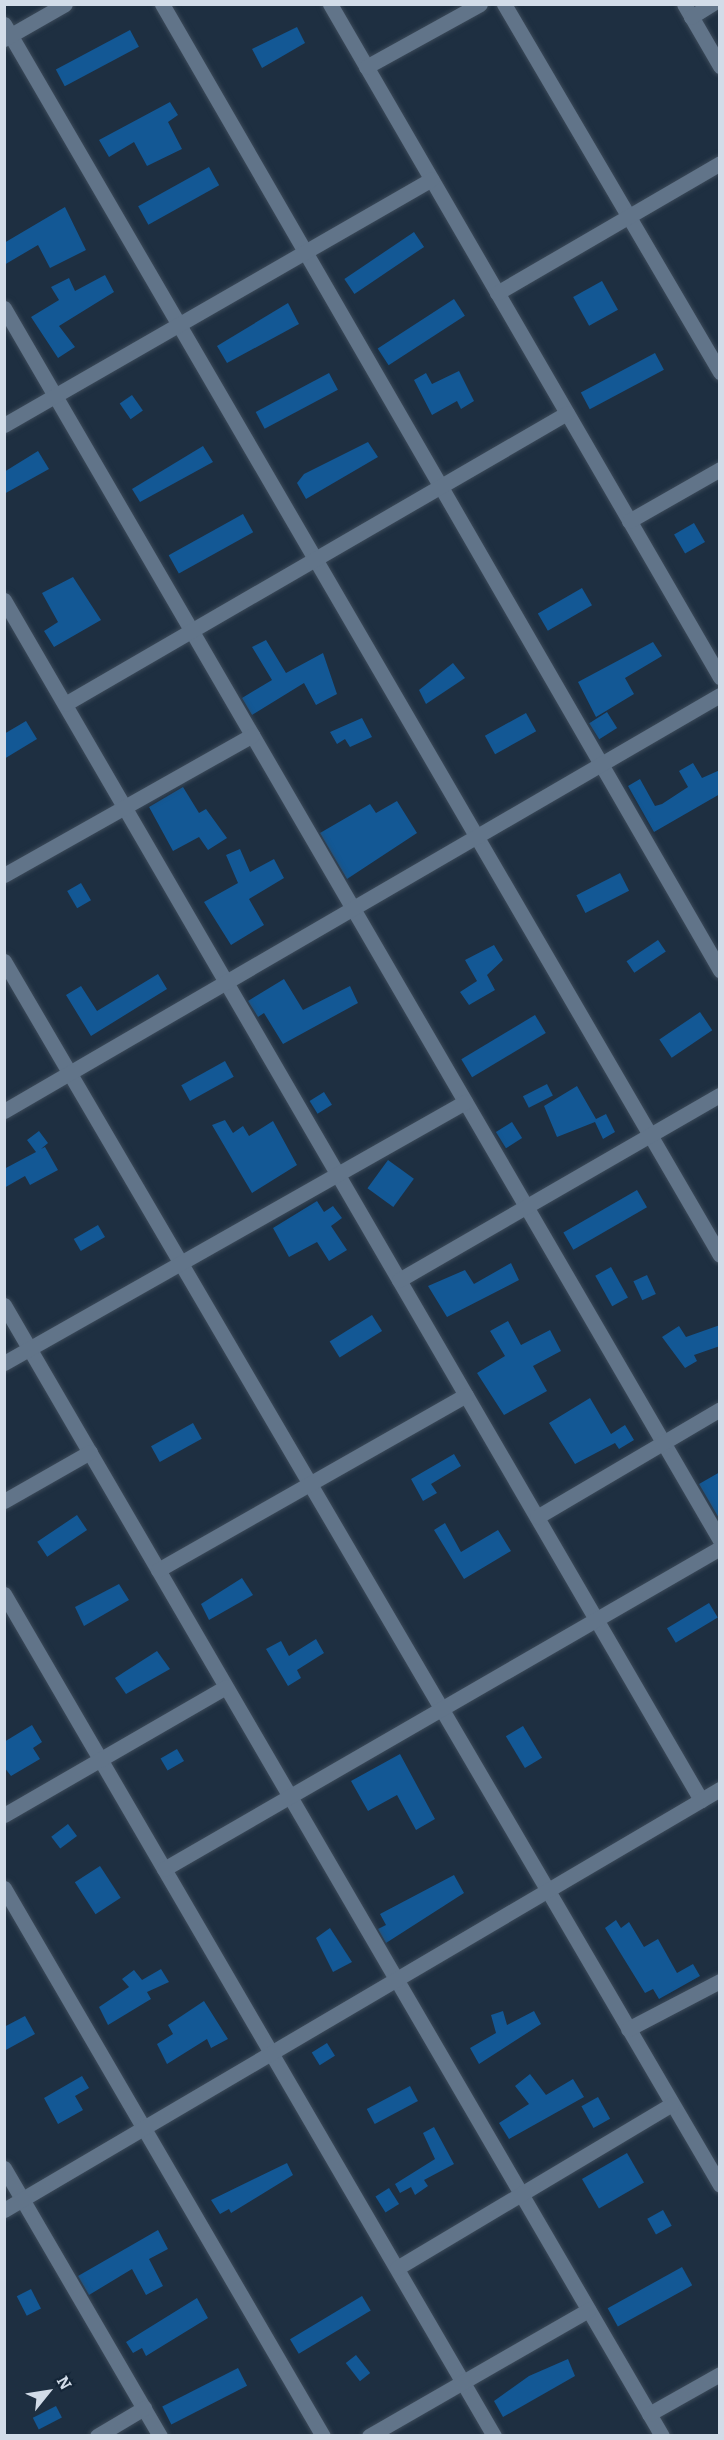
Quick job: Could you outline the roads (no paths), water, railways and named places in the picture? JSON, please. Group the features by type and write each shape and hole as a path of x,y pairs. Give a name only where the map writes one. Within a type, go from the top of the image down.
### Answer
{"street":[{"path":"65,4 7,33 720,1255"},
{"path":"162,4 601,764 715,950 720,970"},
{"path":"330,4 720,677"},
{"path":"366,67 480,4"},
{"path":"504,4 720,372"},
{"path":"712,4 687,11 720,66"},
{"path":"497,293 720,163"},
{"path":"4,425 431,179"},
{"path":"4,308 720,1540"},
{"path":"65,704 567,413"},
{"path":"629,521 720,469"},
{"path":"4,600 701,1800"},
{"path":"4,1111 720,695"},
{"path":"4,875 252,735"},
{"path":"4,961 720,2185"},
{"path":"399,1280 720,1095"},
{"path":"4,1363 179,1260 465,1102"},
{"path":"4,1305 662,2436"},
{"path":"158,1570 308,1481 466,1395"},
{"path":"537,1517 720,1409"},
{"path":"4,1501 90,1452"},
{"path":"164,1869 720,1548"},
{"path":"4,1594 494,2436"},
{"path":"4,1815 226,1687"},
{"path":"4,2210 546,1889 720,1789"},
{"path":"4,1888 323,2436"},
{"path":"628,2029 720,1981"},
{"path":"397,2268 672,2104"},
{"path":"4,2168 160,2436"},
{"path":"369,2436 588,2310"},
{"path":"649,2414 720,2374"},
{"path":"97,2436 144,2408"}]}
